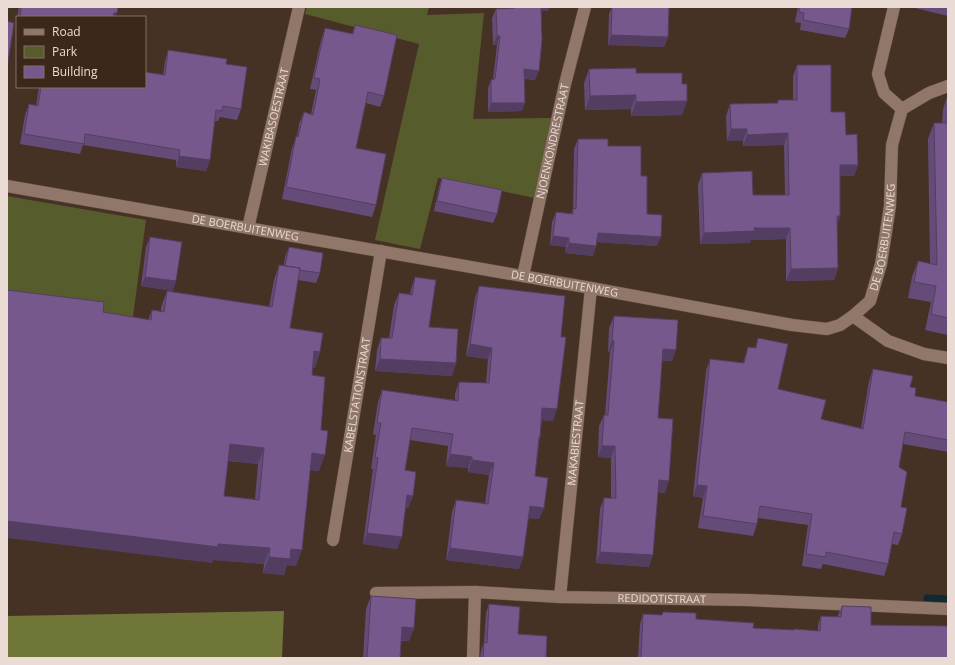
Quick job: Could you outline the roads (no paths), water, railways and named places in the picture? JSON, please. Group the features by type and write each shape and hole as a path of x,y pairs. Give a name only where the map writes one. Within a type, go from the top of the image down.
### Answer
{"street":[{"name":"WAKIBASOESTRAAT","path":"248,228 299,7"},
{"name":"NJOENKONDRESTRAAT","path":"523,276 565,84 585,7"},
{"path":"894,7 878,74 884,93 902,109 929,93 948,86"},
{"name":"DE BOERBUITENWEG","path":"7,186 591,288 792,325 827,329 840,325 870,301 881,264 890,206 892,145 902,109"},
{"name":"KABELSTATIONSTRAAT","path":"333,540 381,251"},
{"name":"MAKABIESTRAAT","path":"560,597 591,288"},
{"path":"853,316 888,340 924,354 948,358"},
{"path":"473,658 475,592"},
{"name":"REDIDOTISTRAAT","path":"376,593 475,592 560,597 748,600 948,610"}],"waterway":[{"path":"927,598 948,599"}]}
